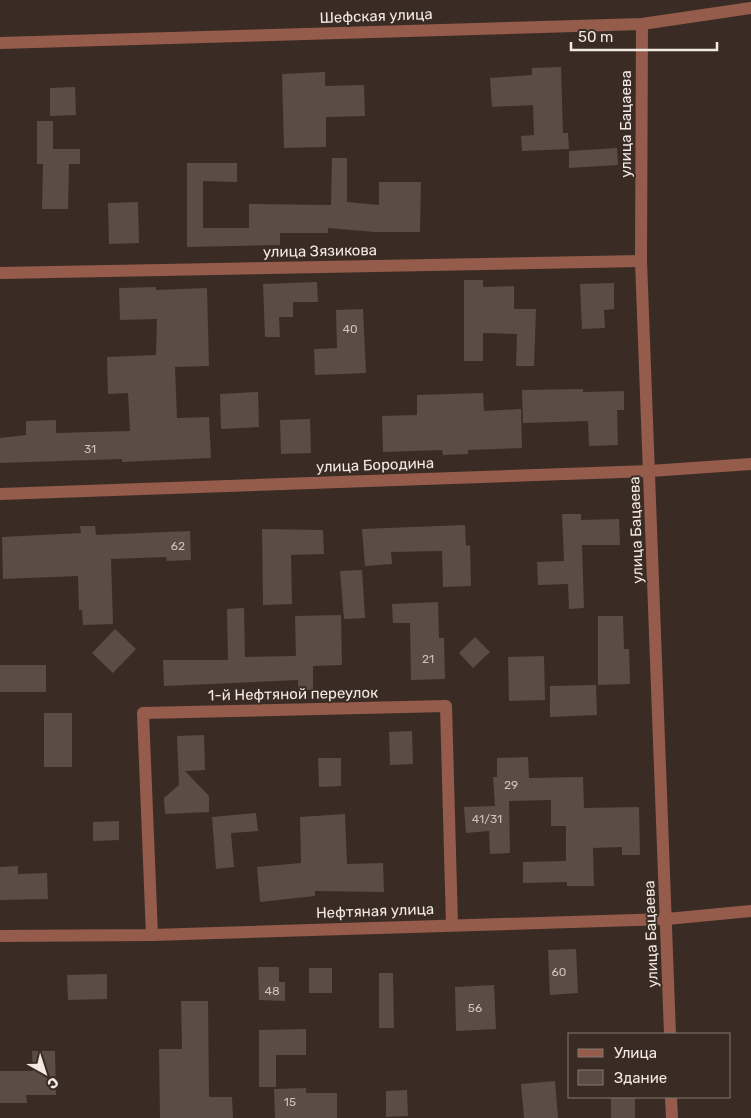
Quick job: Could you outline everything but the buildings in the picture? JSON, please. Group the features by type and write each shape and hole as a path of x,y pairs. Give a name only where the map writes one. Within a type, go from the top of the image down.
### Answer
{"street":[{"name":"Шефская улица","path":"0,43 642,24 751,8"},
{"name":"улица Бацаева","path":"642,24 641,261 670,1033"},
{"name":"улица Зязикова","path":"0,273 641,261"},
{"name":"улица Бородина","path":"0,494 650,471 751,464"},
{"name":"1-й Нефтяной переулок","path":"152,935 143,713 446,706 452,925"},
{"name":"Нефтяная улица","path":"0,936 152,935 667,919 751,911"},
{"path":"671,1098 672,1118"}]}
